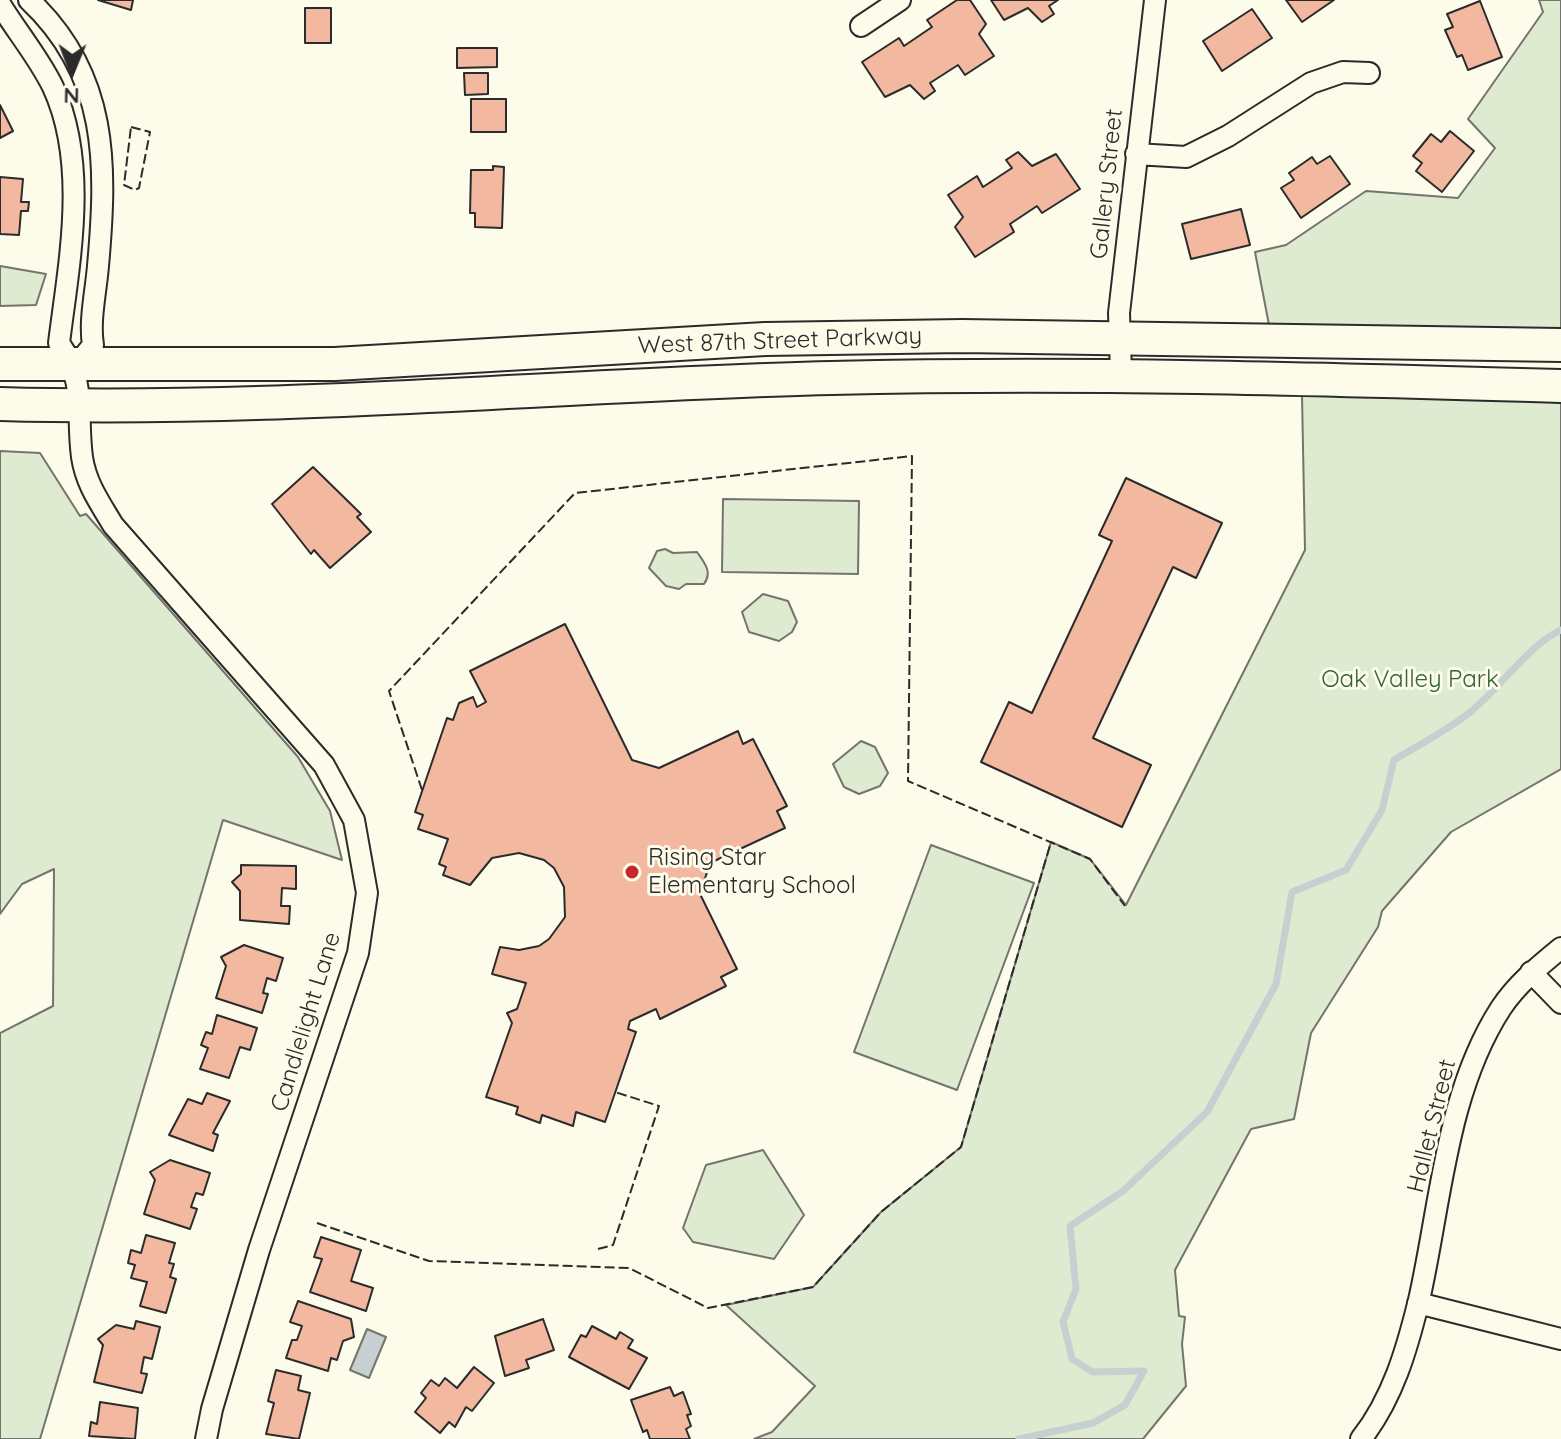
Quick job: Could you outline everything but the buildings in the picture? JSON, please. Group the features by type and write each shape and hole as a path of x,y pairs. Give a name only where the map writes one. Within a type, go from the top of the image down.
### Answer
{"main road":[{"name":"West 87th Street Parkway","path":"0,364 335,364 765,339 1119,336 1561,345"},
{"name":"West 87th Street Parkway","path":"0,404 337,402 827,378 1121,374 1561,386"}],"street":[{"path":"4,12 20,0"},
{"path":"29,0 56,25 86,82 100,128 105,167 93,345 76,366"},
{"path":"861,26 900,0"},
{"name":"Gallery Street","path":"1121,374 1119,336 1136,154 1155,0"},
{"name":"Candlelight Lane","path":"4,12 52,87 67,136 72,213 59,343 76,366 82,458 88,485 113,525 324,765 354,820 367,893 358,953 259,1250 206,1439"},
{"path":"1136,154 1186,157 1228,136 1311,83 1343,72 1369,73"},
{"path":"67,136 100,128"},
{"name":"Hallet Street","path":"1361,1439 1405,1359 1463,1090 1501,1008 1531,972 1561,948"},
{"path":"1531,972 1561,1003"},
{"path":"1418,1303 1561,1339"}],"green space":[{"path":"1539,0 1561,0 1561,329 1269,325 1255,252 1286,245 1366,191 1458,198 1495,148 1468,119 1543,12"},
{"path":"0,266 46,274 36,305 0,306"},
{"name":"Oak Valley Park","path":"1302,395 1561,399 1561,769 1451,832 1382,911 1378,927 1311,1033 1294,1119 1251,1129 1175,1270 1179,1316 1185,1317 1182,1344 1186,1386 1143,1439 754,1439 772,1432 815,1386 726,1305 813,1287 881,1212 961,1147 1051,842 1090,859 1126,905 1305,550"},
{"path":"0,451 40,453 80,516 86,514 298,757 330,811 342,860 223,820 40,1439 0,1439 0,1033 53,1006 54,869 22,884 0,914"},
{"path":"723,499 859,501 858,574 722,572"},
{"path":"665,549 673,553 697,552 708,571 704,584 686,584 679,589 666,586 649,568 657,551"},
{"path":"763,594 788,601 797,622 792,632 779,641 749,632 742,612"},
{"path":"861,741 875,747 888,773 880,786 859,794 844,787 833,764"},
{"path":"931,845 1034,883 957,1090 854,1052"},
{"path":"763,1150 804,1215 774,1259 693,1242 683,1228 706,1165"}],"shaded area":[{"path":"367,1329 386,1337 369,1378 350,1370"}],"waterway":[{"path":"1019,1439 1093,1423 1125,1405 1144,1371 1093,1372 1072,1359 1063,1322 1076,1289 1070,1226 1123,1191 1207,1112 1276,984 1292,892 1346,870 1382,810 1394,760 1469,713 1526,656 1561,630"}],"fence":[{"path":"131,127 150,132 139,188 135,190 124,185 131,127"},
{"path":"422,790 389,691 575,493 912,456 908,781 1090,859 1125,906"},
{"path":"317,1223 429,1261 629,1268 708,1308 813,1287 881,1212 961,1147 1051,842"},
{"path":"598,1249 613,1245 659,1106 615,1092"}],"place":[{"name":"Rising Star Elementary School","path":"632,872"}]}
